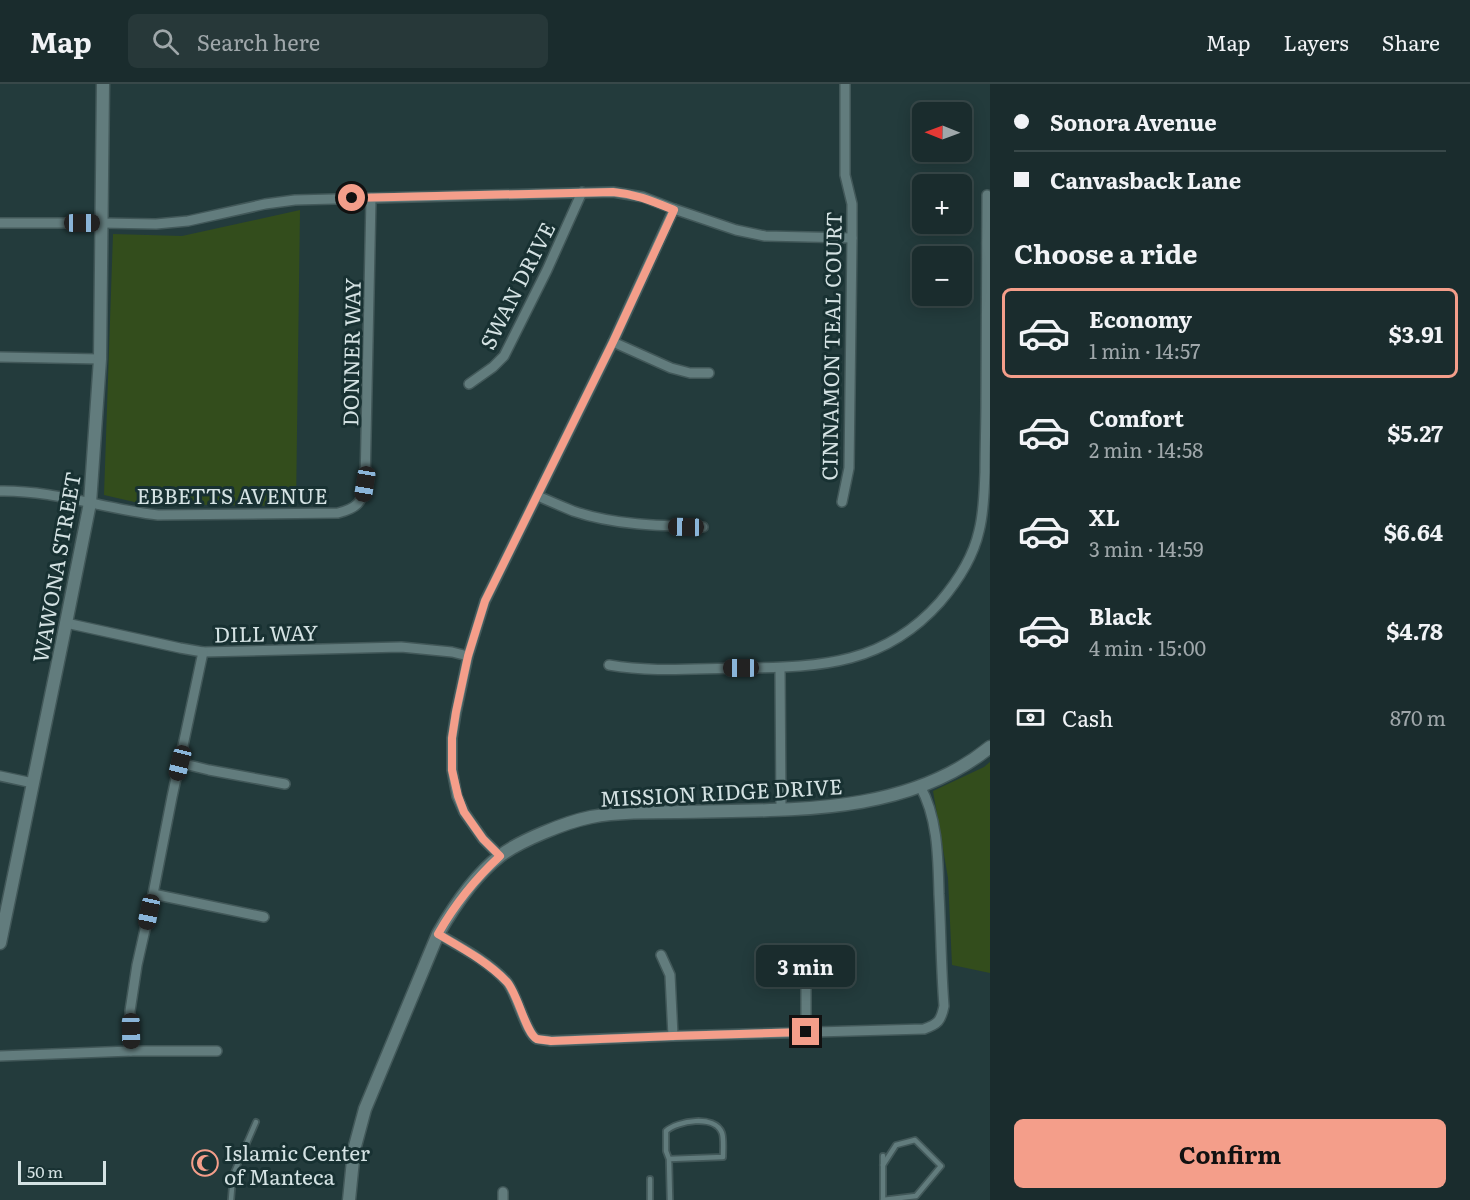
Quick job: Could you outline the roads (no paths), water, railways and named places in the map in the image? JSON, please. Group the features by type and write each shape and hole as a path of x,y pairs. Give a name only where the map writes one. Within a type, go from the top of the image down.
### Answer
{"street":[{"name":"WAWONA STREET","path":"0,943 1,926 33,783 90,503 100,359 103,84"},
{"name":"CINNAMON TEAL COURT","path":"842,502 849,468 852,238 852,204 845,175 845,84"},
{"path":"0,223 156,224 188,221 265,204 295,200 582,192 628,193 736,230 765,236 852,238"},
{"name":"SWAN DRIVE","path":"469,384 504,356 547,270 582,192"},
{"path":"609,665 632,669 668,670 780,668 815,666 855,658 886,645 912,629 926,617 953,586 971,553 980,530 984,506 988,420 987,195"},
{"name":"DONNER WAY","path":"357,505 363,496 365,484 371,198"},
{"path":"500,856 483,839 464,812 452,770 452,738 468,656 485,601 613,342 674,210"},
{"path":"613,342 671,368 690,373 709,373"},
{"path":"0,357 100,359"},
{"name":"EBBETTS AVENUE","path":"0,492 46,494 132,512 158,515 338,513 351,510 357,505"},
{"path":"538,496 574,511 619,522 703,527"},
{"name":"DILL WAY","path":"66,624 203,652 401,647 452,652 468,656"},
{"path":"131,1051 130,1011 137,965 203,652"},
{"path":"780,668 781,809"},
{"name":"MISSION RIDGE DRIVE","path":"351,1197 354,1150 365,1109 438,934 449,915 477,879 500,856 523,842 590,817 832,807 887,797 951,772 990,747"},
{"path":"180,763 285,784"},
{"path":"0,776 33,783"},
{"path":"438,934 479,959 508,983 530,1033 536,1038 551,1041 924,1029 934,1025 941,1018 944,1006 938,854 926,796 920,786"},
{"path":"153,894 264,917"},
{"path":"806,952 806,1032"},
{"path":"662,955 670,975 673,1036"},
{"path":"0,1056 131,1051 217,1052"}],"lane":[{"path":"669,1159 723,1157 723,1134 718,1128 702,1121 686,1122 672,1126 666,1131 670,1200"},
{"path":"231,1200 233,1175 256,1122"},
{"path":"883,1156 883,1165 883,1200 916,1196 941,1166 915,1140 896,1145 883,1165"},
{"path":"650,1179 650,1200"}],"place":[{"name":"Islamic Center of Manteca","path":"205,1163"}]}
